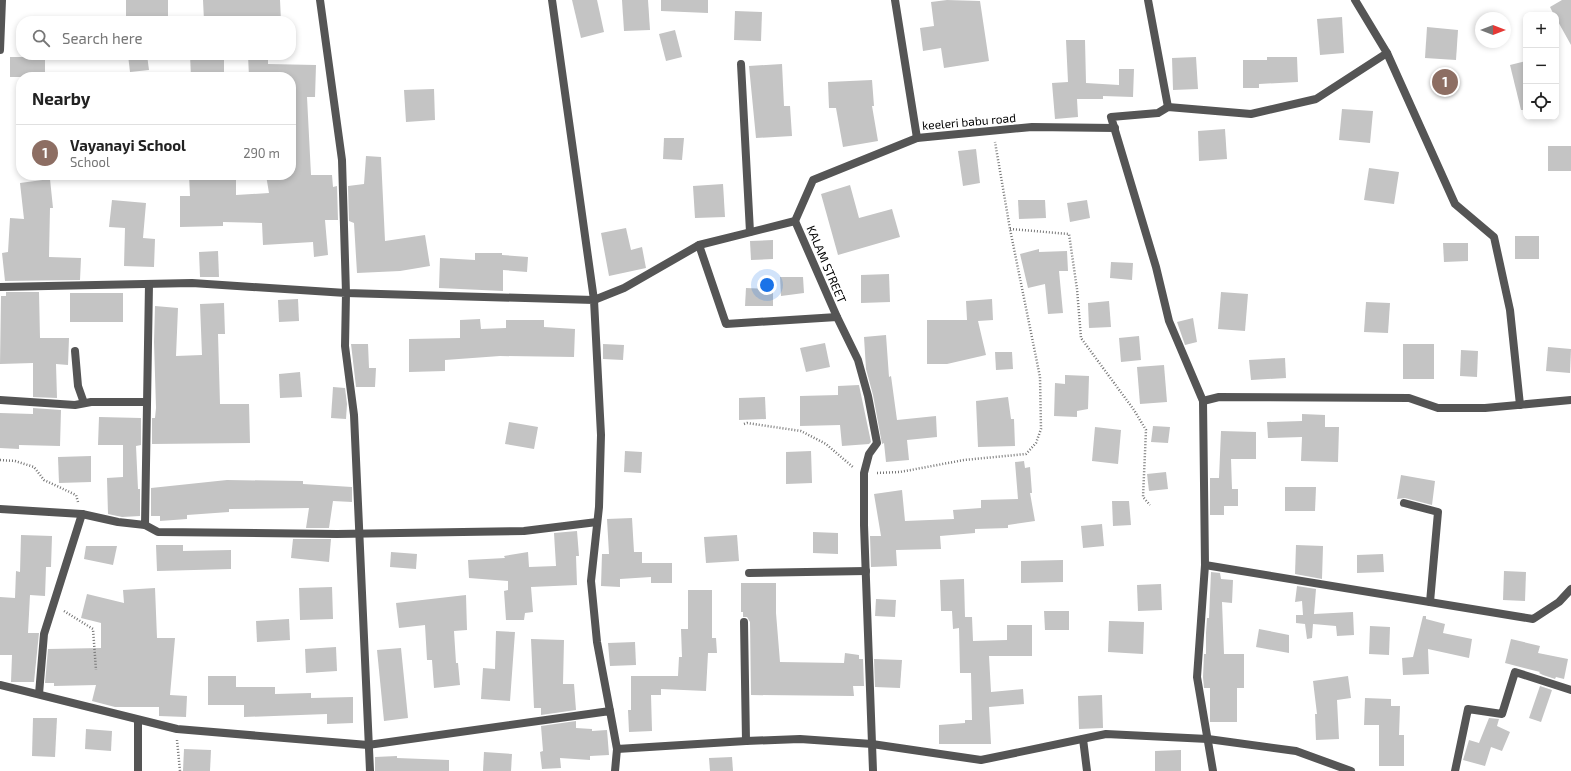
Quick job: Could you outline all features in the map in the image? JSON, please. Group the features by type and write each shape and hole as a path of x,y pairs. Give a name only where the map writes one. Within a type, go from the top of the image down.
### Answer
{"street":[{"path":"0,50 2,0"},
{"path":"320,0 342,160 346,294 345,346 354,415 358,533 370,771"},
{"path":"552,0 594,300 601,435 597,522 591,581 597,642 617,749 615,771"},
{"name":"keeleri babu road","path":"896,0 917,138 994,132 1032,127 1114,128"},
{"path":"1148,0 1168,107"},
{"path":"1355,0 1387,53 1455,204 1494,237 1510,310 1520,405"},
{"path":"1213,771 1197,677 1205,565 1203,401 1169,321 1156,267 1111,117 1158,113 1168,107 1251,114 1316,99 1387,53"},
{"path":"741,64 750,232"},
{"path":"0,287 192,283 346,294 594,300 624,288 699,245 795,221 813,180 917,138"},
{"name":"KALAM STREET","path":"795,221 836,317 858,360 868,396 877,443 869,454 864,473 873,771"},
{"path":"699,245 726,324 836,317"},
{"path":"145,525 149,284"},
{"path":"75,351 78,386 84,403"},
{"path":"1203,401 1219,397 1409,398 1438,408 1485,408 1571,400"},
{"path":"0,400 75,405 91,402 147,402"},
{"path":"1404,503 1438,512 1430,602"},
{"path":"0,509 82,514 118,522 145,525 158,532 358,533 524,531 597,522"},
{"path":"39,694 44,634 82,514"},
{"path":"1205,565 1533,619 1559,602 1571,589"},
{"path":"749,573 866,571"},
{"path":"744,622 746,740"},
{"path":"1455,771 1468,709 1502,714 1515,672 1571,690"},
{"path":"0,686 39,694 177,729 368,745 610,711"},
{"path":"138,720 138,771"},
{"path":"617,749 746,740 800,740 872,744 981,760 1106,734 1208,739 1296,751 1351,771"},
{"path":"1083,739 1087,771"}],"path":[{"path":"744,424 748,423 801,431 826,444 861,474 900,472 964,460 1026,454 1036,443 1041,429 1040,378 1010,229 994,132"},
{"path":"1010,229 1069,234 1077,289 1080,338 1134,410 1146,430 1143,496 1150,505"},
{"path":"0,460 15,461 34,467 44,480 76,495 82,514"},
{"path":"54,604 93,629 96,670"},
{"path":"177,729 180,771"}],"building":[{"path":"126,0 168,0 168,16 126,16"},
{"path":"203,0 280,0 281,16 204,16"},
{"path":"572,0 597,0 604,32 581,38"},
{"path":"622,0 648,0 650,30 624,31"},
{"path":"661,0 708,0 708,13 661,11"},
{"path":"947,0 980,1 989,61 944,68 941,48 923,51 920,28 934,26 931,2"},
{"path":"1562,0 1571,0 1571,45 1559,23 1559,12 1552,12 1550,7"},
{"path":"735,11 762,12 761,41 734,40"},
{"path":"1342,17 1344,53 1320,55 1317,19"},
{"path":"1427,27 1458,30 1456,60 1425,58"},
{"path":"675,30 682,57 666,61 659,34"},
{"path":"1066,40 1085,40 1086,83 1119,85 1119,69 1134,69 1133,97 1103,96 1103,99 1077,99 1078,117 1055,119 1052,83 1068,82"},
{"path":"10,57 16,57 16,60 45,60 45,72 16,72 16,77 10,77"},
{"path":"1196,57 1198,89 1173,90 1172,58"},
{"path":"1267,57 1297,57 1298,82 1259,84 1259,88 1243,88 1243,60 1267,60"},
{"path":"129,60 148,60 149,70 130,72"},
{"path":"190,60 224,60 224,72 191,72"},
{"path":"248,60 268,60 268,64 316,65 315,97 307,97 311,175 332,175 333,187 337,186 338,220 325,220 328,255 314,257 313,242 263,245 262,223 223,222 223,226 180,227 180,196 190,196 189,180 236,180 236,195 269,193 267,180 296,180 296,72 249,72"},
{"path":"1523,62 1523,110 1521,110 1510,65"},
{"path":"782,64 784,106 790,106 792,136 756,138 749,66"},
{"path":"872,80 874,106 872,106 878,141 843,147 836,108 829,108 828,82"},
{"path":"434,89 435,120 406,122 404,90"},
{"path":"1342,109 1373,111 1370,143 1339,140"},
{"path":"1225,129 1227,159 1199,161 1198,131"},
{"path":"664,138 684,138 682,160 663,159"},
{"path":"1548,146 1571,146 1571,171 1548,171"},
{"path":"976,149 980,183 963,186 958,151"},
{"path":"366,156 381,157 385,241 425,235 430,266 400,271 357,273 354,223 349,221 348,186 364,184"},
{"path":"1369,168 1399,172 1394,204 1364,200"},
{"path":"50,180 53,208 50,208 49,257 81,258 80,280 5,281 2,253 8,252 10,218 24,219 20,183"},
{"path":"723,184 725,217 695,218 693,186"},
{"path":"850,185 859,218 892,209 900,237 838,255 821,194"},
{"path":"112,200 146,203 143,238 155,239 154,267 124,266 125,228 109,227"},
{"path":"1018,200 1045,200 1046,218 1019,219"},
{"path":"1087,200 1090,218 1070,222 1067,203"},
{"path":"626,228 631,250 642,247 646,268 609,276 601,233"},
{"path":"1515,236 1539,236 1539,259 1515,259"},
{"path":"773,240 773,259 751,260 750,241"},
{"path":"1443,243 1468,243 1468,261 1444,262"},
{"path":"1039,249 1039,252 1067,251 1068,271 1059,271 1063,313 1048,314 1045,284 1028,288 1020,254"},
{"path":"218,251 219,277 200,277 199,252"},
{"path":"475,253 502,253 502,255 528,257 527,272 503,270 503,291 439,288 440,258 475,260"},
{"path":"1111,262 1133,263 1132,280 1110,278"},
{"path":"889,274 890,302 861,303 861,275"},
{"path":"780,277 803,277 804,293 781,296"},
{"path":"746,288 773,289 773,306 745,306"},
{"path":"6,292 39,292 40,338 69,338 68,365 56,364 57,398 33,397 33,363 0,364 1,296 6,296"},
{"path":"1221,292 1248,294 1245,331 1218,329"},
{"path":"70,293 123,293 123,322 70,322"},
{"path":"298,299 299,321 279,322 278,300"},
{"path":"992,299 993,320 978,321 986,355 947,364 927,364 927,320 967,320 966,301"},
{"path":"1109,301 1111,327 1089,328 1088,303"},
{"path":"1366,302 1390,303 1388,333 1364,332"},
{"path":"224,303 225,334 218,334 220,404 249,404 250,443 152,444 152,418 155,418 156,408 154,342 155,306 178,308 176,356 202,355 200,304"},
{"path":"1193,318 1197,342 1185,345 1177,322"},
{"path":"480,319 481,329 506,328 506,320 544,320 544,327 575,329 574,357 500,356 445,360 445,371 409,372 409,339 460,338 460,320"},
{"path":"886,335 889,377 891,376 897,420 936,416 937,437 907,440 909,460 886,462 884,443 882,444 873,395 866,369 864,337"},
{"path":"1139,336 1141,360 1121,362 1119,338"},
{"path":"825,343 830,367 806,372 800,348"},
{"path":"351,344 368,344 369,368 376,368 375,387 356,387"},
{"path":"603,344 624,345 623,360 603,359"},
{"path":"1403,344 1434,344 1434,379 1403,379"},
{"path":"1548,347 1571,349 1570,373 1546,371"},
{"path":"1461,350 1478,351 1477,377 1460,376"},
{"path":"995,352 1012,352 1013,369 996,370"},
{"path":"1285,358 1286,378 1251,380 1249,360"},
{"path":"1164,365 1167,402 1140,404 1137,367"},
{"path":"300,372 302,397 280,398 279,374"},
{"path":"1065,375 1089,376 1088,409 1077,411 1077,417 1054,416 1055,383 1065,384"},
{"path":"859,385 871,442 869,444 842,446 840,425 800,426 800,396 838,395 838,386"},
{"path":"333,387 345,388 347,404 346,419 331,418"},
{"path":"765,397 766,419 739,420 739,398"},
{"path":"1008,397 1011,419 1014,419 1015,446 978,447 976,401"},
{"path":"33,408 61,410 60,446 19,445 19,449 0,448 0,413 33,414"},
{"path":"1302,414 1325,415 1325,427 1339,427 1338,462 1301,461 1302,437 1268,438 1267,422 1302,421"},
{"path":"99,417 141,418 141,445 136,446 138,489 140,489 140,516 122,517 108,514 107,478 123,477 123,445 98,445"},
{"path":"509,422 538,427 534,449 505,444"},
{"path":"1153,426 1170,427 1168,443 1151,442"},
{"path":"1095,427 1121,430 1118,464 1092,461"},
{"path":"1221,431 1256,432 1256,459 1231,459 1232,489 1238,489 1238,506 1224,506 1224,515 1210,515 1210,478 1219,478"},
{"path":"625,451 642,452 641,473 624,472"},
{"path":"811,451 812,483 786,484 786,452"},
{"path":"91,456 91,482 59,483 58,457"},
{"path":"1024,461 1025,468 1030,467 1032,493 1030,493 1035,521 1008,525 1008,528 975,529 975,533 940,536 941,549 896,550 897,566 871,567 870,536 881,536 874,494 902,490 905,521 954,519 953,510 981,508 981,500 1018,499 1015,462"},
{"path":"1166,472 1168,489 1149,491 1147,474"},
{"path":"1401,475 1435,481 1432,505 1405,498 1397,499"},
{"path":"227,480 303,481 303,484 352,487 352,502 333,501 329,528 306,528 309,508 229,509 229,512 187,515 187,519 160,521 160,516 151,516 151,488"},
{"path":"1285,487 1316,487 1315,511 1285,511"},
{"path":"1112,501 1129,501 1131,525 1113,526"},
{"path":"632,518 634,552 642,552 642,563 672,563 672,583 651,583 651,577 620,579 620,587 601,586 602,554 609,554 607,519"},
{"path":"1102,524 1104,546 1083,548 1081,526"},
{"path":"577,531 579,556 576,556 577,585 531,587 533,612 525,613 524,620 506,620 504,591 508,590 508,581 469,578 468,560 505,558 504,556 528,552 529,567 556,566 554,533"},
{"path":"813,532 838,533 838,554 813,553"},
{"path":"21,535 52,536 51,567 46,567 45,596 30,595 28,633 39,633 34,682 11,682 12,655 0,655 0,597 15,598 16,571 20,572"},
{"path":"737,535 739,561 706,563 704,537"},
{"path":"293,539 331,539 329,562 291,558"},
{"path":"156,545 183,545 183,551 231,550 231,569 157,571"},
{"path":"1296,545 1323,546 1322,579 1295,574"},
{"path":"86,546 117,546 113,565 84,559"},
{"path":"391,552 417,554 416,569 390,567"},
{"path":"1383,554 1384,572 1357,573 1357,555"},
{"path":"1063,560 1063,582 1021,583 1021,561"},
{"path":"1504,571 1526,572 1525,601 1503,600"},
{"path":"1211,572 1220,573 1221,579 1233,580 1232,603 1222,602 1224,654 1244,654 1244,688 1237,688 1237,722 1210,722 1210,688 1204,688 1204,654 1206,654 1206,633 1207,618 1209,618"},
{"path":"964,579 965,617 972,617 973,641 1007,640 1007,625 1032,625 1032,656 989,656 991,692 1023,689 1024,704 989,707 991,744 939,744 939,725 965,723 965,720 972,720 971,673 960,673 959,628 953,629 952,611 941,611 940,580"},
{"path":"741,583 776,583 776,613 780,662 844,663 845,653 859,655 859,659 863,659 864,686 853,686 854,696 751,695 750,622 747,617 743,617 743,612 741,612"},
{"path":"1161,584 1162,610 1138,611 1137,585"},
{"path":"1297,586 1316,589 1314,614 1353,612 1354,635 1337,636 1336,626 1313,624 1312,638 1307,639 1305,624 1296,623 1296,615 1303,615 1302,601 1295,602"},
{"path":"332,587 333,619 300,620 299,588"},
{"path":"155,588 157,638 175,638 170,695 187,696 186,717 159,716 159,707 115,707 92,701 96,685 54,686 54,683 45,683 48,649 101,648 101,623 81,618 87,594 124,603 123,590"},
{"path":"688,590 712,590 712,638 716,638 717,653 708,653 706,691 661,689 661,695 651,695 652,731 629,732 628,710 631,710 631,676 678,676 679,657 682,657 681,629 688,629"},
{"path":"466,595 467,630 454,631 456,663 458,663 460,685 434,688 432,660 427,660 425,625 399,628 396,603"},
{"path":"876,599 896,600 895,617 875,616"},
{"path":"1044,611 1069,611 1069,630 1045,630"},
{"path":"1423,616 1426,616 1426,619 1445,624 1443,633 1472,639 1469,658 1428,649 1429,674 1403,675 1402,658 1413,657"},
{"path":"289,619 290,640 257,642 256,621"},
{"path":"1109,621 1144,622 1143,654 1108,652"},
{"path":"1370,626 1390,627 1389,655 1369,654"},
{"path":"1259,629 1289,635 1289,653 1256,647"},
{"path":"496,631 515,632 510,701 481,699 483,668 495,669"},
{"path":"531,639 564,640 563,684 574,684 576,710 541,715 541,708 534,708"},
{"path":"1511,639 1540,646 1538,653 1568,659 1564,679 1556,677 1555,679 1543,675 1539,673 1540,672 1505,663"},
{"path":"635,642 636,665 610,666 608,643"},
{"path":"336,647 337,671 306,673 305,649"},
{"path":"401,648 408,718 384,721 377,650"},
{"path":"874,659 902,660 900,688 875,687"},
{"path":"208,676 236,676 236,687 275,687 275,694 311,693 311,698 353,697 353,723 327,724 327,714 244,717 244,705 208,705"},
{"path":"1348,676 1351,698 1337,700 1339,739 1316,740 1315,714 1317,714 1313,681"},
{"path":"1540,686 1552,690 1541,722 1529,718"},
{"path":"1102,695 1103,728 1079,729 1078,696"},
{"path":"1365,698 1391,699 1391,706 1400,706 1399,735 1404,735 1404,766 1379,766 1379,725 1364,725"},
{"path":"33,718 57,718 55,757 32,756"},
{"path":"1489,718 1499,719 1497,726 1510,732 1502,751 1491,747 1485,766 1463,760 1469,740 1479,743"},
{"path":"576,721 576,728 592,729 592,731 607,730 609,755 590,756 590,760 560,758 561,768 542,769 540,752 543,751 541,726"},
{"path":"86,729 112,731 111,751 85,749"},
{"path":"184,749 211,750 210,771 183,771"},
{"path":"1181,750 1181,771 1155,771 1155,751"},
{"path":"484,752 512,754 511,771 483,771"},
{"path":"397,756 397,758 449,760 449,771 375,771 375,757"},
{"path":"732,757 733,771 710,771 709,758"}],"place":[{"name":"Vayanayi School","path":"1445,82"}]}
